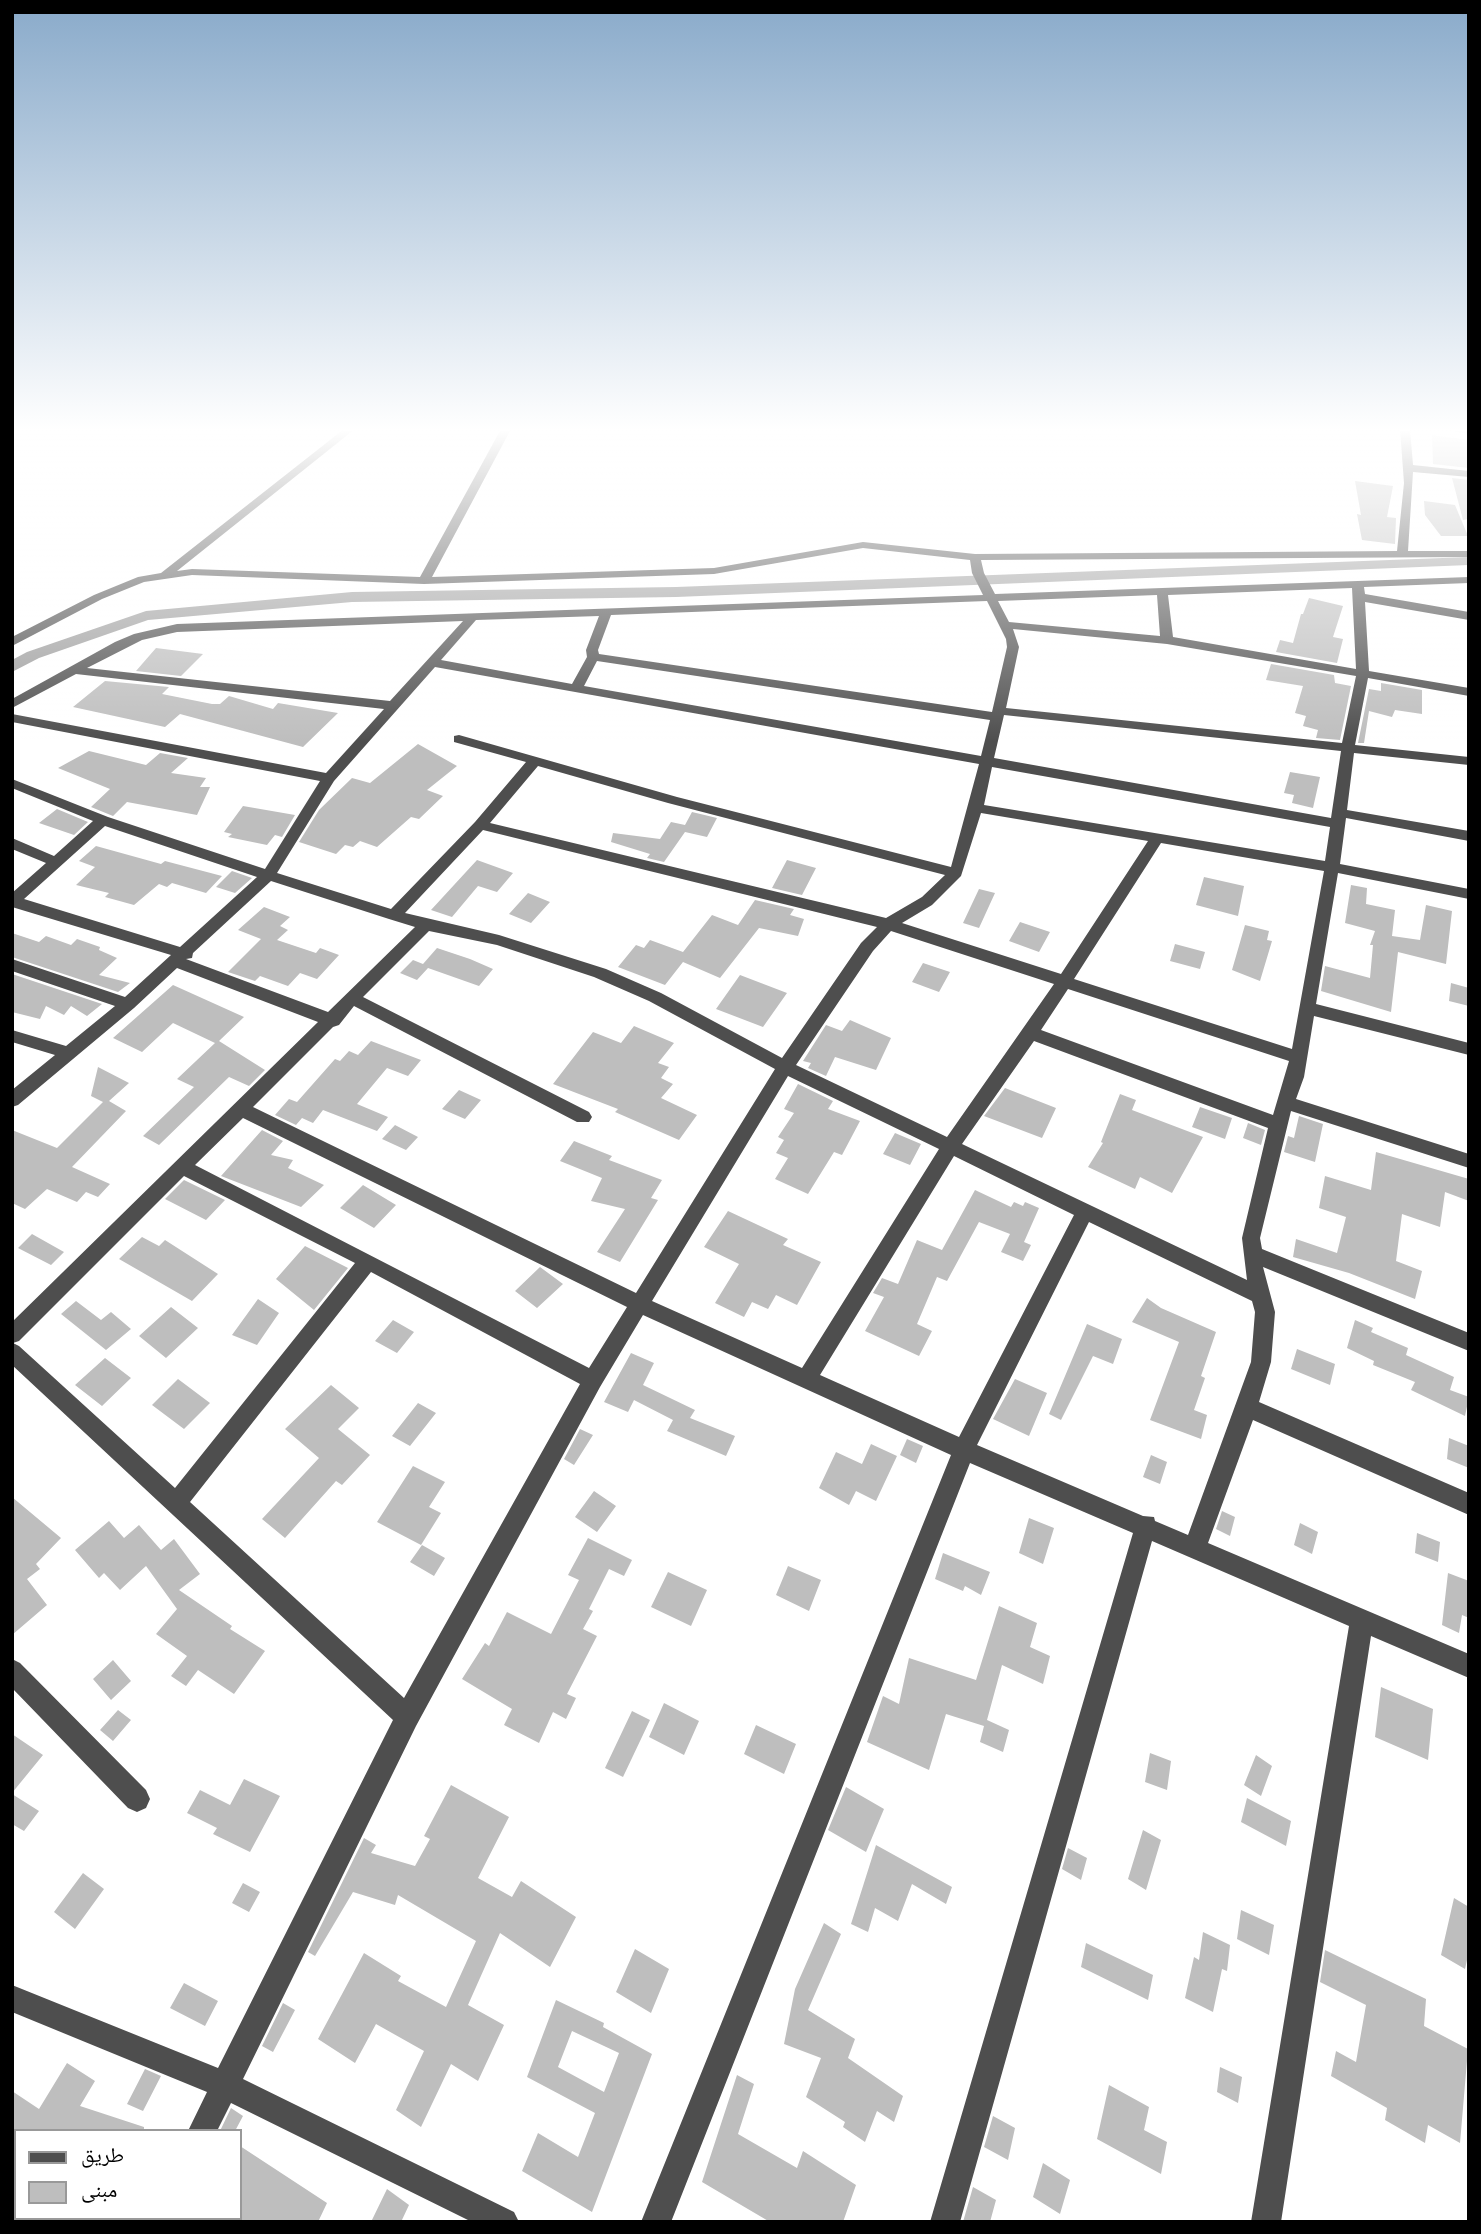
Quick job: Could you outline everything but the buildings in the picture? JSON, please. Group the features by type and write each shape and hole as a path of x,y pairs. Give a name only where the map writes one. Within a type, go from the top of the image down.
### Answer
{"street":[{"path":"164,575 217,533"},
{"path":"424,581 450,533"},
{"path":"1402,554 1403,533"},
{"path":"12,642 98,597 142,579 192,572 424,581 714,571 863,545 975,557 1469,554"},
{"path":"203,2129 407,1717 593,1380 785,1066 867,947 888,924 927,901 956,873 976,808 1013,647 1006,625 978,573 975,557"},
{"path":"12,704 138,637 177,628 343,619 472,618 1162,590 1358,589 1469,580"},
{"path":"1358,589 1469,616"},
{"path":"1195,1547 1261,1362 1266,1329 1263,1297 1251,1253 1251,1238 1278,1124 1299,1058 1340,819 1348,747 1363,673 1358,589"},
{"path":"1162,590 1167,640"},
{"path":"576,689 593,657 592,650 606,613"},
{"path":"12,1100 181,958 268,875 329,778 472,618"},
{"path":"1006,625 1167,640 1469,692"},
{"path":"593,657 998,714 1469,761"},
{"path":"434,663 985,760 1340,819 1469,836"},
{"path":"75,670 396,706"},
{"path":"12,718 329,778"},
{"path":"459,739 534,762 956,873"},
{"path":"394,915 480,825 534,762"},
{"path":"12,783 103,820 268,875 426,925 499,940 600,972 655,997 785,1066 1084,1213 1263,1297"},
{"path":"976,808 1156,840 1332,867 1469,894"},
{"path":"103,820 13,901 181,958 333,1021"},
{"path":"480,825 888,924 1299,1058"},
{"path":"807,1378 950,1147 1031,1032 1156,840"},
{"path":"12,844 56,862"},
{"path":"12,1335 333,1021 426,925"},
{"path":"12,965 128,1004"},
{"path":"354,999 583,1117"},
{"path":"1308,1008 1469,1049"},
{"path":"1031,1032 1278,1124"},
{"path":"12,1036 69,1053"},
{"path":"1286,1103 1469,1161"},
{"path":"242,1109 639,1304 964,1450 1146,1525 1469,1666"},
{"path":"183,1167 593,1380"},
{"path":"656,2222 964,1450 1084,1213"},
{"path":"1251,1253 1469,1342"},
{"path":"177,1502 368,1261"},
{"path":"12,1352 407,1717"},
{"path":"1247,1407 1469,1504"},
{"path":"945,2222 1146,1525"},
{"path":"1266,2222 1363,1620"},
{"path":"12,1671 137,1799"},
{"path":"12,1997 226,2085 504,2222"}],"waterway":[{"path":"12,667 33,655 146,616 352,597 676,592 1469,561"}]}
